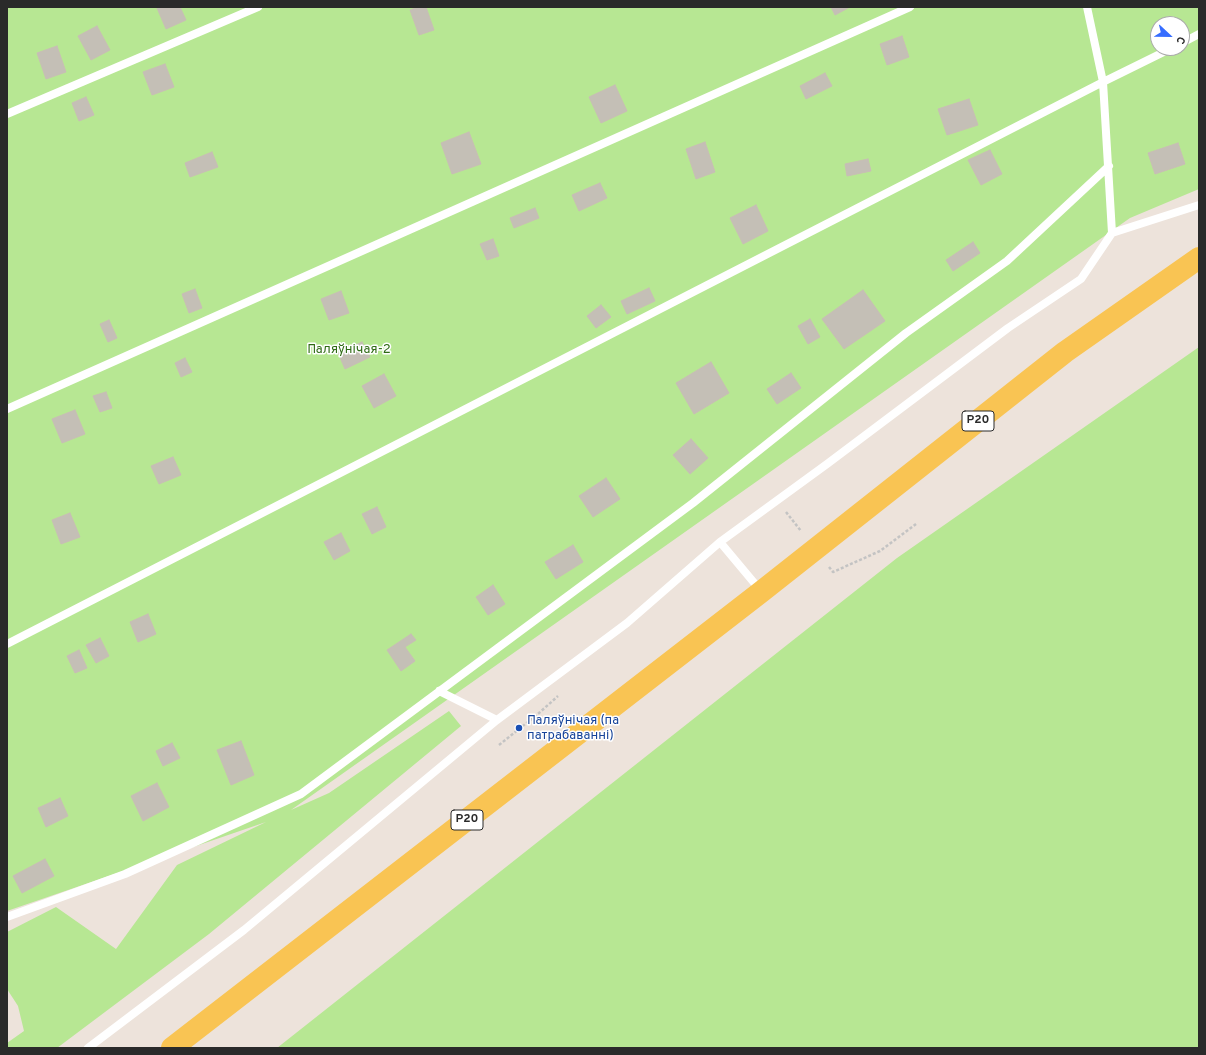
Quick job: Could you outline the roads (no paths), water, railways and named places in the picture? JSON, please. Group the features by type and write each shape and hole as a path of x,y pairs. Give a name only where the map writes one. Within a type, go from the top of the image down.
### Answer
{"main road":[{"name":"Р20","path":"172,1048 761,592 1065,352 1199,258"}],"lane":[{"path":"7,114 258,7"},
{"path":"7,409 910,7"},
{"path":"88,1048 244,930 497,720 628,623 720,542 1008,328 1081,279 1112,233 1103,82 1087,7"},
{"path":"1190,39 1199,34"},
{"path":"7,644 1156,56"},
{"path":"7,917 125,874 301,794 693,503 906,333 1006,261 1109,166"},
{"path":"1112,233 1199,205"},
{"path":"720,542 761,592"},
{"path":"440,691 497,720"}],"place":[{"name":"Паляўнічая (па патрабаванні)","path":"519,728"}],"park label":[{"name":"Паляўнічая-2","path":"349,350"}]}
